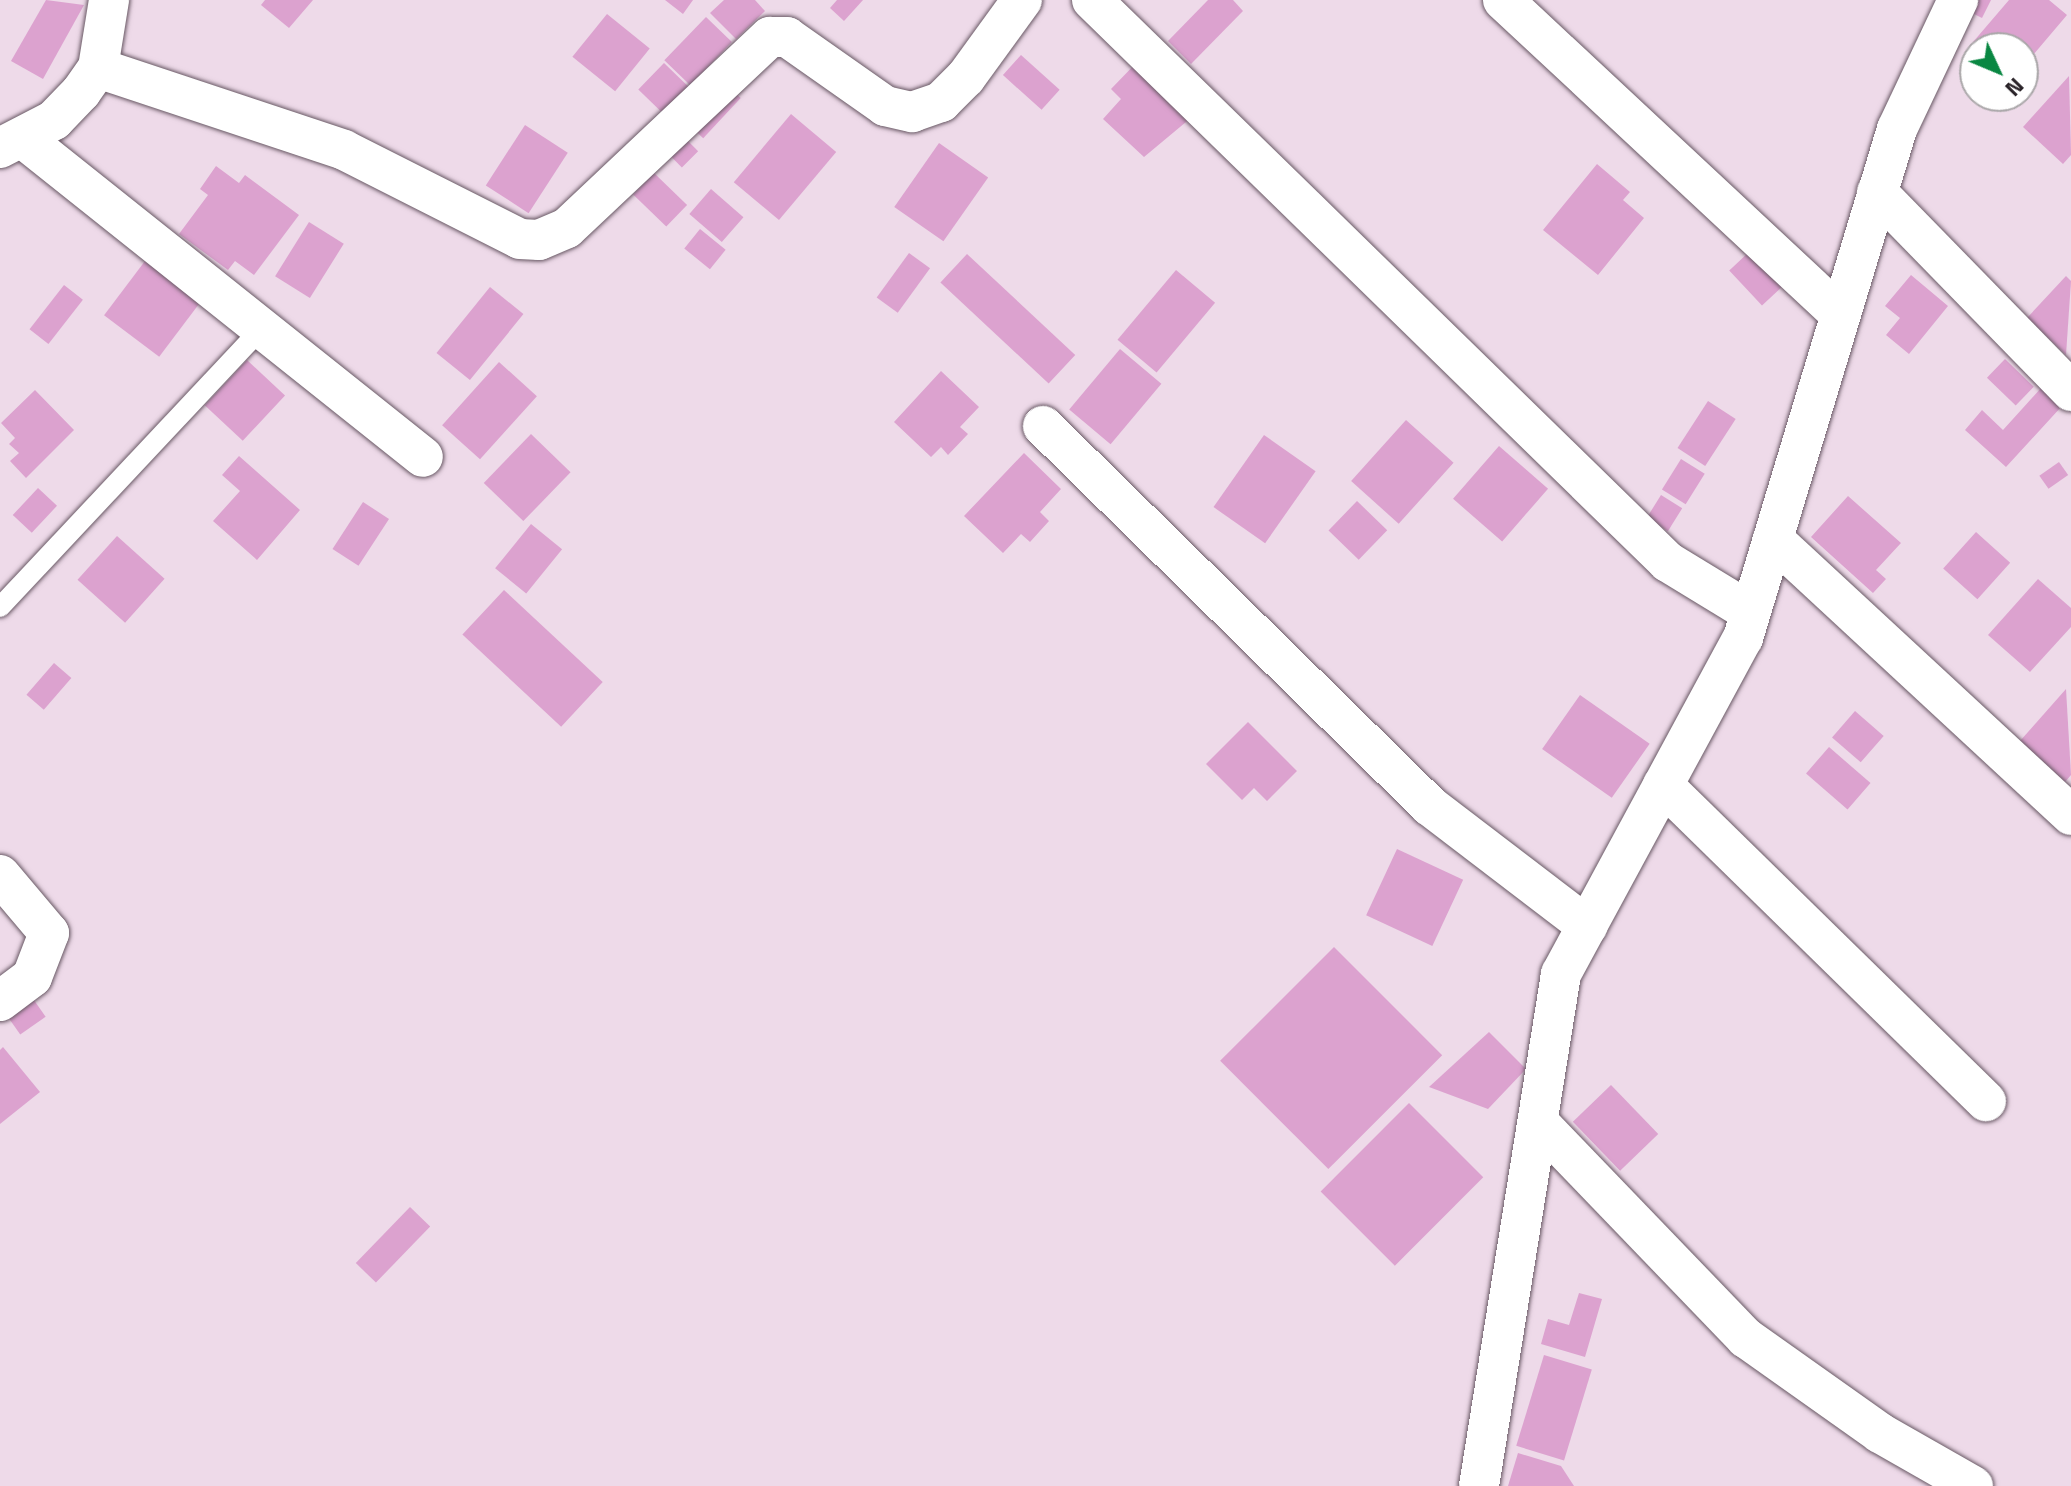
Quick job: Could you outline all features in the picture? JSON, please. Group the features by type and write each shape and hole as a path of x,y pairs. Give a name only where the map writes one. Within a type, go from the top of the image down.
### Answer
{"street":[{"path":"109,0 98,68 54,120 12,144 262,328 423,457"},
{"path":"98,68 344,150 520,239 539,240 567,228 770,37 787,37 885,106 912,112 941,102 958,86 1022,0"},
{"path":"1092,0 1668,562 1750,612"},
{"path":"1503,0 1840,314"},
{"path":"1479,1486 1561,974 1663,785 1750,612 1897,129 1958,0"},
{"path":"1877,192 2071,391"},
{"path":"1043,426 1430,806 1587,926"},
{"path":"1773,539 2071,815"},
{"path":"1663,785 1986,1101"},
{"path":"0,875 49,933 32,977 0,1001"},
{"path":"1538,1122 1746,1338 1880,1433 1973,1486"}],"lane":[{"path":"0,607 262,328"}],"building":[{"path":"46,0 84,5 43,79 11,61"},
{"path":"265,0 313,0 289,28 261,5"},
{"path":"665,0 693,0 683,14"},
{"path":"724,0 755,0 765,11 736,39 710,13"},
{"path":"837,0 863,0 844,21 830,8"},
{"path":"1208,0 1233,0 1243,11 1191,64 1168,41"},
{"path":"1966,0 1991,0 1982,18 1962,8"},
{"path":"2009,0 2049,0 2067,15 2039,48 2039,32 1982,32"},
{"path":"607,14 650,49 615,91 572,57"},
{"path":"706,17 732,42 690,85 664,60"},
{"path":"1021,55 1060,90 1042,110 1003,75"},
{"path":"1141,58 1198,112 1144,157 1103,119 1121,99 1111,89"},
{"path":"664,63 694,92 669,119 638,90"},
{"path":"2069,76 2071,155 2063,164 2023,127"},
{"path":"729,87 741,98 703,138 691,127"},
{"path":"791,114 836,152 779,220 734,182"},
{"path":"525,125 568,153 529,213 486,185"},
{"path":"684,137 698,151 682,167 668,153"},
{"path":"939,143 988,177 943,241 894,207"},
{"path":"1597,164 1630,192 1623,200 1644,218 1598,275 1543,230"},
{"path":"216,166 239,183 245,175 299,215 254,275 235,261 228,270 179,234 208,195 200,189"},
{"path":"654,173 687,205 666,227 633,195"},
{"path":"711,189 743,217 722,242 689,214"},
{"path":"309,222 344,244 310,298 275,276"},
{"path":"700,229 726,250 710,269 684,248"},
{"path":"1749,252 1782,287 1762,306 1729,270"},
{"path":"909,253 930,268 898,313 877,297"},
{"path":"967,254 1075,355 1049,383 940,283"},
{"path":"145,261 200,303 159,357 104,315"},
{"path":"1176,270 1215,303 1157,372 1118,340"},
{"path":"1911,275 1948,306 1909,354 1886,335 1900,318 1885,306"},
{"path":"2066,276 2071,281 2066,355 2027,318"},
{"path":"64,285 83,300 48,344 30,329"},
{"path":"490,287 523,314 470,380 437,353"},
{"path":"1120,349 1161,384 1111,444 1069,410"},
{"path":"2005,359 2034,387 2016,405 1987,378"},
{"path":"247,360 285,395 243,441 205,405"},
{"path":"499,362 537,396 480,459 442,425"},
{"path":"941,371 979,407 960,427 968,434 948,455 941,447 931,457 894,422"},
{"path":"2042,387 2062,406 2006,467 1965,430 1982,410 2003,430"},
{"path":"35,390 74,430 26,478 10,461 19,453 9,444 15,438 1,423"},
{"path":"1708,401 1736,419 1705,466 1678,448"},
{"path":"1406,420 1454,463 1399,524 1351,481"},
{"path":"531,434 571,472 523,521 484,483"},
{"path":"1264,435 1316,471 1265,543 1214,507"},
{"path":"1499,446 1548,489 1502,541 1453,499"},
{"path":"1024,453 1061,489 1040,512 1049,521 1030,542 1021,534 1003,553 964,516"},
{"path":"239,456 300,510 257,560 213,521 240,491 222,475"},
{"path":"1681,459 1705,474 1686,504 1662,490"},
{"path":"2059,462 2068,475 2049,489 2039,476"},
{"path":"38,488 57,506 32,533 13,515"},
{"path":"1661,495 1682,508 1668,531 1647,518"},
{"path":"1848,496 1901,543 1876,570 1886,579 1873,593 1811,537"},
{"path":"1357,501 1387,530 1359,560 1329,530"},
{"path":"363,502 389,519 358,566 333,549"},
{"path":"531,524 562,549 526,593 495,568"},
{"path":"1976,532 2010,563 1977,599 1943,568"},
{"path":"117,536 165,579 125,623 78,580"},
{"path":"2038,579 2071,608 2071,627 2030,672 1988,635"},
{"path":"504,590 603,682 561,727 462,635"},
{"path":"54,663 71,678 44,710 26,695"},
{"path":"2066,689 2071,775 2065,782 2020,741"},
{"path":"1580,695 1650,744 1612,798 1542,749"},
{"path":"1855,711 1884,736 1861,762 1832,737"},
{"path":"1248,722 1297,771 1267,801 1254,788 1242,800 1206,764"},
{"path":"1829,747 1871,783 1848,809 1806,773"},
{"path":"1397,849 1463,880 1432,946 1366,915"},
{"path":"1334,947 1442,1055 1328,1169 1220,1061"},
{"path":"29,993 46,1017 20,1035 4,1011"},
{"path":"1489,1032 1526,1069 1488,1109 1429,1087"},
{"path":"3,1047 40,1092 0,1124 0,1050"},
{"path":"1611,1085 1658,1134 1620,1171 1573,1122"},
{"path":"1409,1103 1483,1177 1395,1266 1321,1191"},
{"path":"410,1207 430,1226 376,1283 356,1263"},
{"path":"1579,1293 1602,1299 1585,1357 1541,1344 1548,1319 1569,1325"},
{"path":"1544,1355 1592,1370 1564,1460 1516,1446"},
{"path":"1518,1453 1561,1466 1574,1486 1508,1486"}]}
